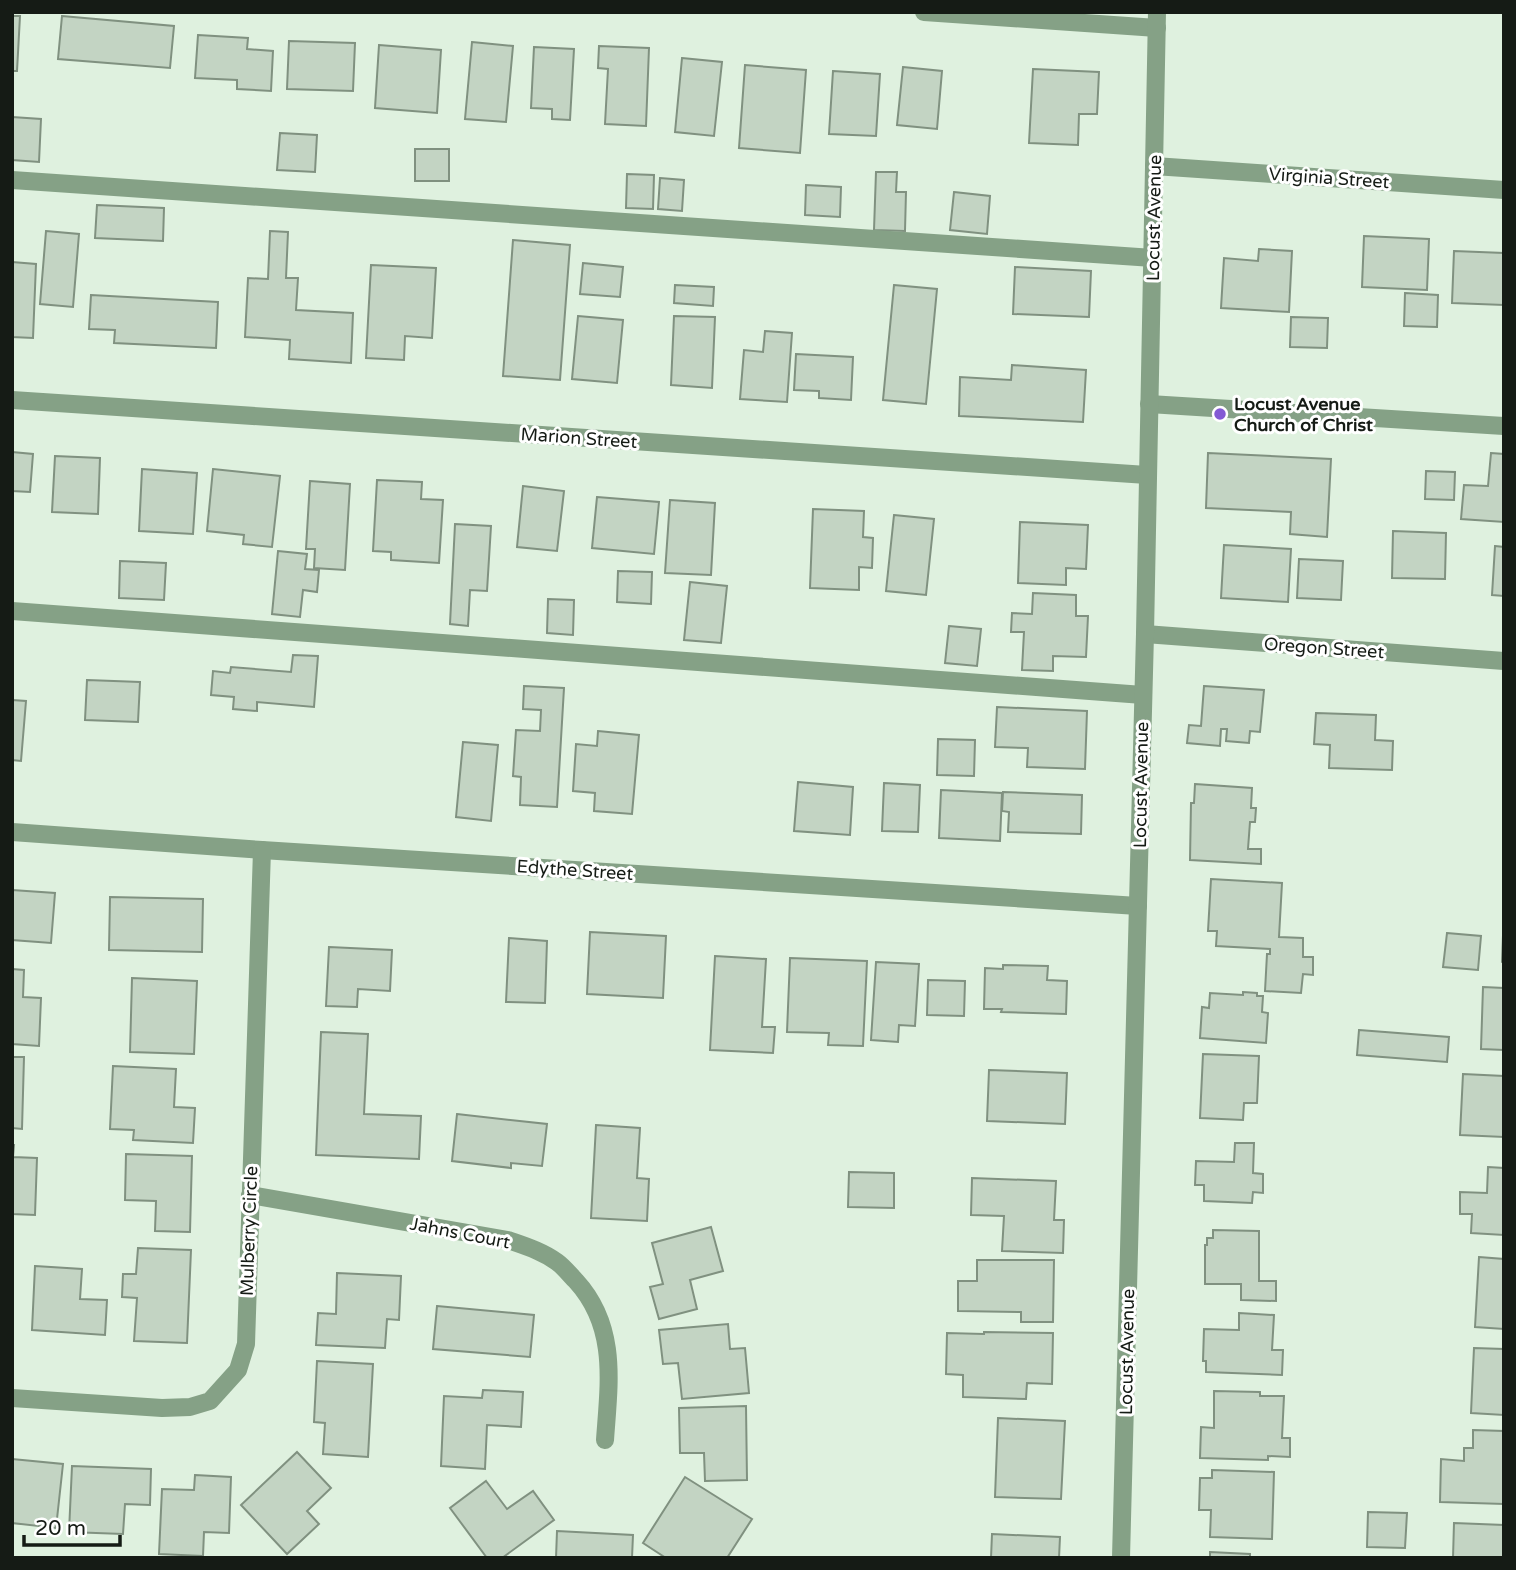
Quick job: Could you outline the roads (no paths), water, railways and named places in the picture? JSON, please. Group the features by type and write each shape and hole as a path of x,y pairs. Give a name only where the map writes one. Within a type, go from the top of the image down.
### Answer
{"street":[{"path":"924,12 1157,20"},
{"name":"Locust Avenue","path":"1121,1558 1145,634 1157,20"},
{"name":"Virginia Street","path":"1154,166 1504,190"},
{"path":"12,180 1153,258"},
{"name":"Marion Street","path":"12,400 1147,475"},
{"path":"1149,404 1504,426"},
{"path":"12,611 1143,695"},
{"name":"Oregon Street","path":"1145,634 1504,662"},
{"name":"Edythe Street","path":"12,832 1138,906"},
{"name":"Mulberry Circle","path":"12,1398 162,1408 190,1407 210,1401 238,1370 246,1344 262,850"},
{"name":"Jahns Court","path":"250,1195 508,1240 539,1251 560,1263 590,1296 602,1322 609,1375 605,1440"}],"place":[{"name":"Locust Avenue Church of Christ","path":"1220,414"}]}
